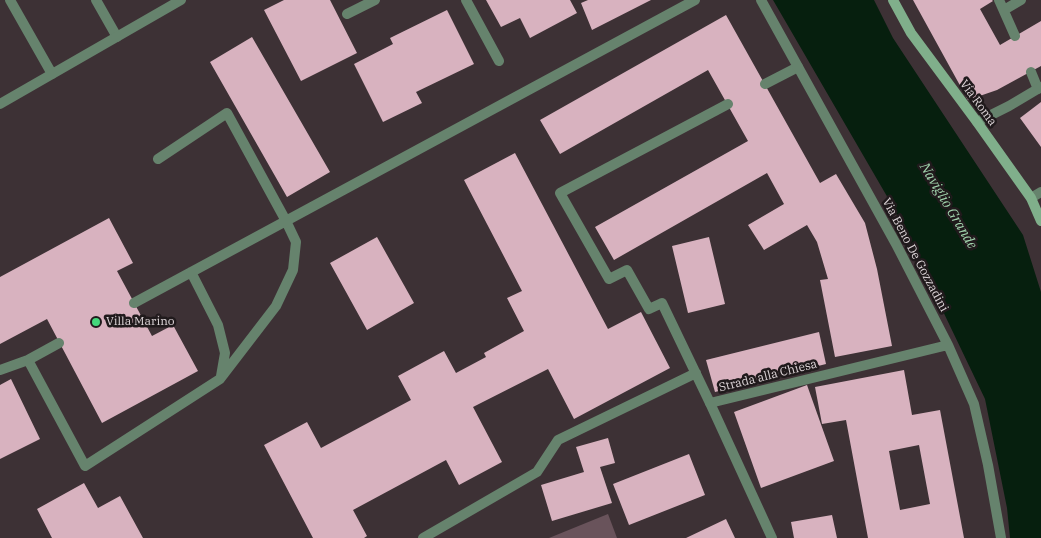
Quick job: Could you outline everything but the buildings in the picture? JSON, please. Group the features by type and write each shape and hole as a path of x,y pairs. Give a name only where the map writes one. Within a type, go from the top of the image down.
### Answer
{"street":[{"path":"10,0 52,74"},
{"path":"96,0 117,37"},
{"path":"0,104 182,0"},
{"path":"347,14 375,0"},
{"path":"466,0 499,61"},
{"path":"134,303 696,0"},
{"name":"Via Beno De Gozzadini","path":"761,0 896,244 948,346 974,404 988,465 1001,538"},
{"name":"Via Roma","path":"893,0 911,33 1031,198 1041,221"},
{"path":"999,0 1015,36"},
{"path":"1004,10 1021,0"},
{"path":"765,84 798,67"},
{"path":"977,122 1040,88 1031,72"},
{"path":"710,403 662,302 649,309 627,270 609,279 560,193 728,104"},
{"path":"28,360 85,466 220,379 276,306 294,270 296,242 227,114 158,159"},
{"path":"1031,198 1041,192"},
{"path":"191,272 218,325 225,353 220,379"},
{"path":"0,370 28,360 59,343"},
{"name":"Strada alla Chiesa","path":"772,538 710,403 948,346"},
{"path":"423,538 537,472 558,440 696,373"}],"shaded area":[{"path":"608,514 617,538 549,538"}],"water":[{"name":"Naviglio Grande","path":"773,0 874,0 893,38 1023,235 1041,292 1041,538 1010,538 1007,508 985,399 892,205"}],"place":[{"name":"Villa Marino","path":"96,322"}]}
